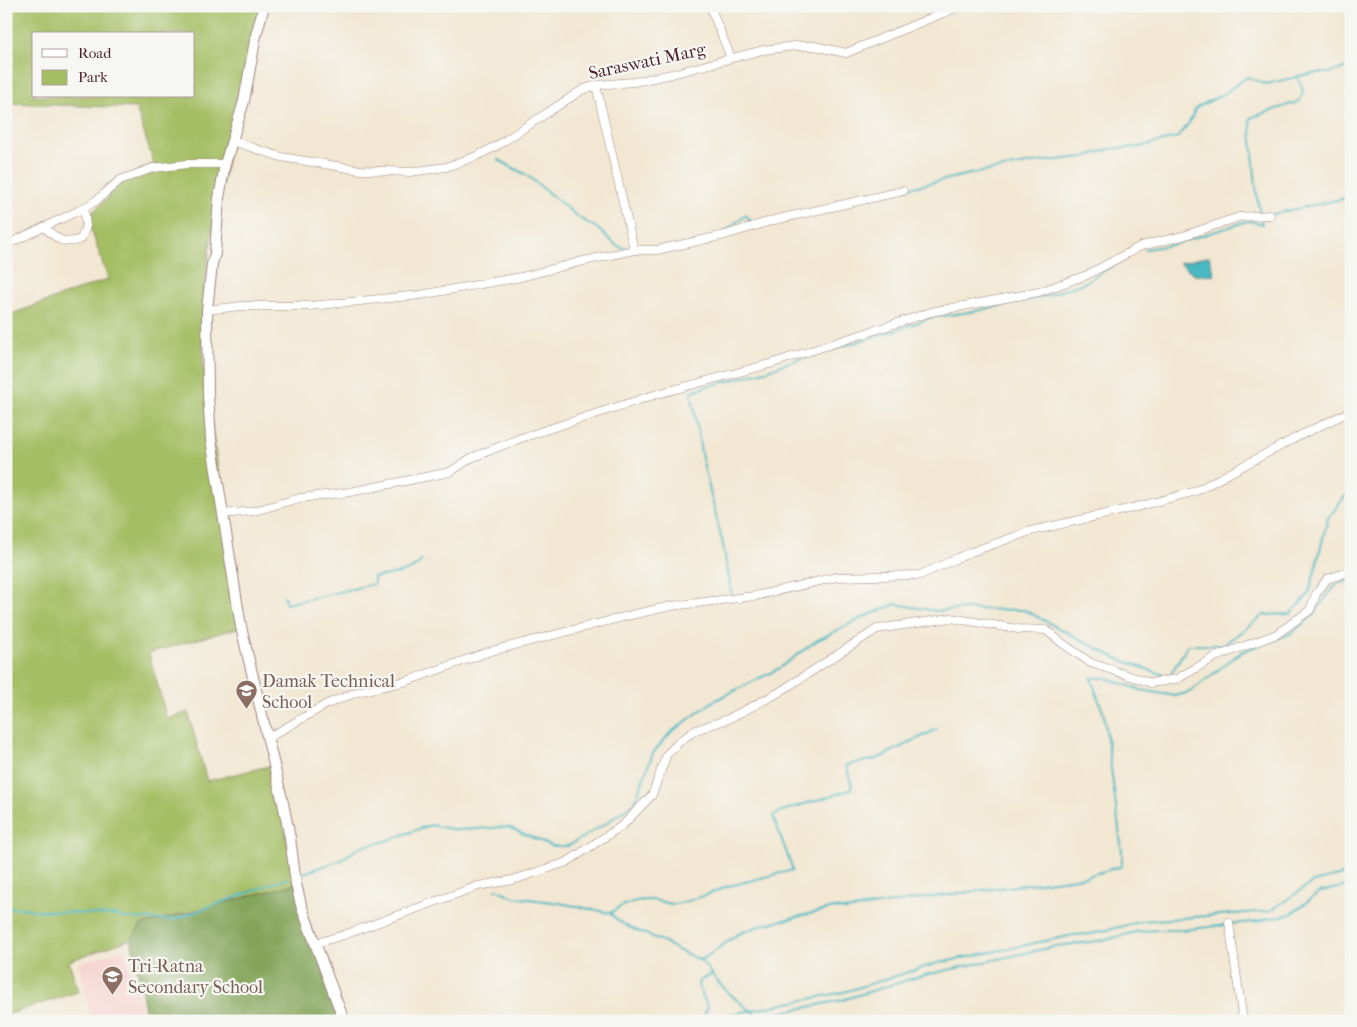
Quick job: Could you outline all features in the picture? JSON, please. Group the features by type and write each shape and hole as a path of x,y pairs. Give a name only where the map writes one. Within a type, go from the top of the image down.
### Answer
{"street":[{"path":"264,6 256,35 244,101 225,164 219,198 208,310 208,404 222,514 246,651 290,838 296,884 301,905 344,1021"},
{"path":"710,6 731,58"},
{"name":"Saraswati Marg","path":"232,141 281,157 361,170 410,172 446,167 476,156 498,145 582,90 596,85 634,82 763,50 814,46 846,53 960,6"},
{"path":"596,85 634,250"},
{"path":"6,245 84,208 97,200 120,180 153,168 187,164 225,164"},
{"path":"208,310 241,306 328,304 420,295 521,277 634,250 657,250 809,212 903,191"},
{"path":"44,227 62,241 73,242 82,239 86,226 84,208"},
{"path":"222,514 254,511 300,498 350,492 450,472 471,458 521,438 667,391 773,363 931,312 1039,292 1087,275 1141,246 1183,236 1239,217 1270,214"},
{"path":"268,738 327,704 357,692 408,681 488,652 631,615 671,606 755,596 837,577 920,575 971,552 1031,531 1142,506 1196,491 1301,435 1351,411"},
{"path":"316,943 344,935 478,886 513,880 567,862 623,825 652,794 668,754 681,740 696,730 728,720 778,693 877,628 951,618 1018,629 1046,630 1091,663 1151,683 1177,679 1215,657 1277,634 1310,610 1316,594 1327,580 1351,571"},
{"path":"1229,922 1243,1021"}],"shaded area":[{"name":"Tri-Ratna Secondary School","path":"126,949 144,1021 92,1021 79,963"}],"green space":[{"path":"6,6 262,6 214,218 203,296 203,367 241,627 149,653 167,719 188,712 207,781 273,765 295,884 141,925 131,939 69,961 78,992 6,1015 6,316 108,279 87,217 109,197 105,185 154,164 136,108 6,103"},
{"path":"295,884 344,1021 147,1021 131,939 141,925"}],"water":[{"path":"1209,256 1215,275 1195,275 1179,263"}],"waterway":[{"path":"904,189 970,174 1038,162 1084,157 1110,149 1140,147 1178,137 1189,123 1196,108 1225,93 1247,77 1266,84 1314,73 1329,73 1351,66"},
{"path":"1260,213 1250,118 1300,101 1303,90 1297,76"},
{"path":"499,160 528,176 578,217 598,229 617,246 628,249"},
{"path":"1273,214 1351,197"},
{"path":"725,231 746,215 753,224"},
{"path":"1145,249 1172,245 1248,221 1262,224 1261,218"},
{"path":"732,596 723,545 702,458 691,391 769,370 930,318 976,311 1046,296 1084,283 1129,256"},
{"path":"301,874 341,860 360,847 386,841 430,825 457,830 508,827 552,846 568,846 608,822 635,802 653,753 670,733 712,702 778,669 816,641 864,617 896,604 936,611 966,609 1024,610 1116,658 1169,677 1188,645 1223,645 1264,615 1290,614 1309,594 1328,518 1351,489"},
{"path":"284,596 286,604 374,584 374,577 407,571 422,560"},
{"path":"698,960 705,958 738,934 759,926 834,908 845,910 1084,877 1122,866 1122,852 1104,715 1091,678 1106,678 1141,690 1175,696 1190,692 1241,652 1290,634 1313,616 1337,584 1351,580"},
{"path":"610,913 621,906 639,901 652,900 673,904 685,902 725,887 793,870 773,816 782,811 850,790 852,786 846,765 877,759 937,729"},
{"path":"708,1019 844,992 938,963 1074,935 1091,934 1143,921 1270,911 1313,882 1351,873"},
{"path":"6,908 120,916 122,918 173,920 288,878"},
{"path":"1231,924 1253,922 1291,914 1320,892 1351,885"},
{"path":"496,889 514,897 560,903 610,913 628,927 698,959 735,999 757,1015 770,1021"},
{"path":"740,1021 842,1000 921,976 1057,946 1106,940 1135,932 1183,930 1226,925"},
{"path":"699,1021 708,1019 705,1012 708,1008 698,985 699,981 712,974"},
{"path":"789,1021 796,1021"}],"place":[{"name":"Damak Technical School","path":"246,710"},
{"name":"Tri-Ratna Secondary School","path":"112,995"}]}
